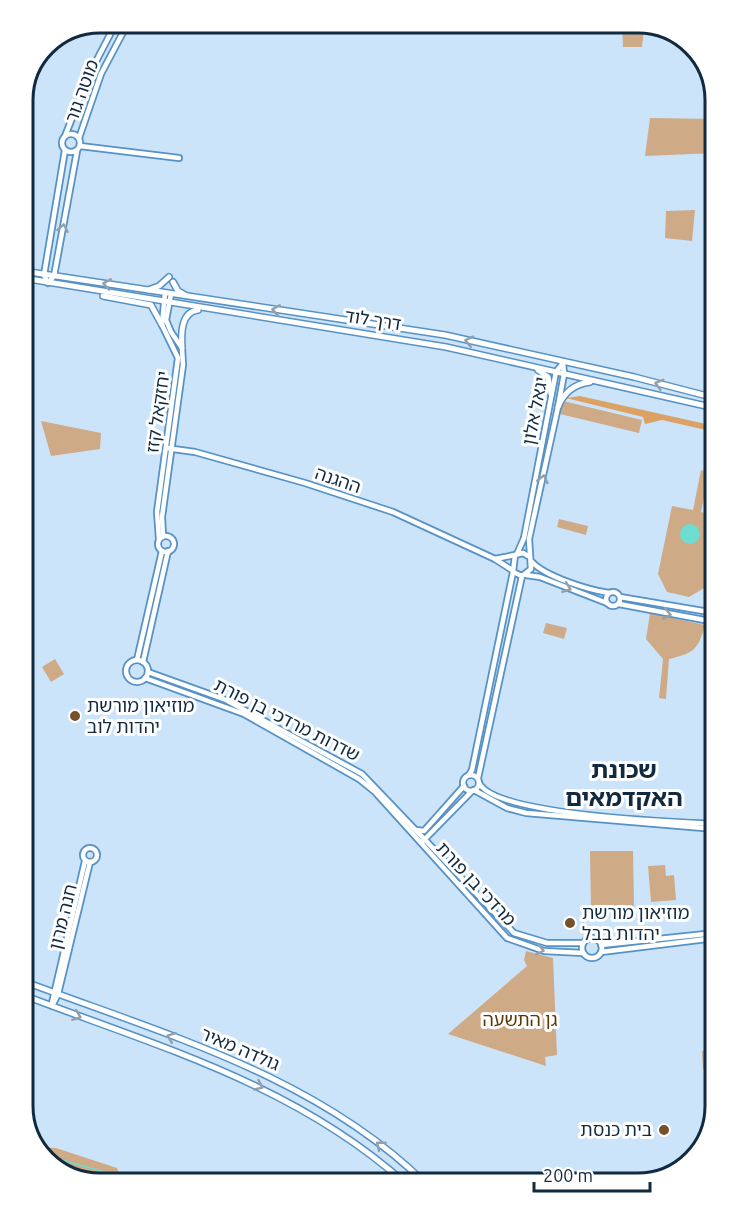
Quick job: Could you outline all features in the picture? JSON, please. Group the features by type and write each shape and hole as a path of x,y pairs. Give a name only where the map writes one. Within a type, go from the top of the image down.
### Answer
{"main road":[{"name":"דרך לוד","path":"33,272 445,335 705,395"},
{"path":"146,290 171,279 178,291 186,296"},
{"name":"דרך לוד","path":"33,280 446,347 705,406"},
{"path":"66,286 151,305 162,325"},
{"path":"182,348 185,316 190,311 210,310"},
{"path":"532,366 548,377 551,394"},
{"path":"558,407 564,395 573,387 593,382"},
{"name":"גולדה מאיר","path":"33,985 240,1063 294,1088 359,1129 411,1173"},
{"name":"גולדה מאיר","path":"33,999 214,1067 280,1096 344,1134 392,1173"}],"street":[{"name":"מוטה גור","path":"65,136 90,73 110,33"},
{"name":"מוטה גור","path":"79,138 101,74 122,33"},
{"path":"48,283 45,274 65,150 62,142 65,136 72,134 79,138 78,148"},
{"name":"מוטה גור","path":"54,276 78,148"},
{"path":"65,150 71,153 78,148 179,158"},
{"path":"48,283 54,276"},
{"name":"יחזקאל קזז","path":"168,294 162,325 178,358 169,448"},
{"name":"יחזקאל קזז","path":"161,537 157,512 183,365 182,348 168,327 166,303"},
{"name":"יגאל אלון","path":"512,571 524,538 556,372 563,363"},
{"name":"יגאל אלון","path":"531,560 529,539 558,407 564,374 563,363"},
{"name":"ההגנה","path":"169,448 195,452 305,483 393,512 495,559 512,571 607,603"},
{"path":"140,661 127,666 128,676 136,681 145,678 147,672 140,661 162,551 158,545 161,537 173,540 173,546 168,551 140,661"},
{"path":"162,551 168,551"},
{"path":"495,559 516,555 531,560 547,573 596,591 617,593 620,597 705,611"},
{"path":"531,560 524,575 479,780 473,790 423,842 514,933 547,944 583,943 595,938 602,945"},
{"path":"416,830 424,831 464,786 464,781 472,770 512,571"},
{"path":"609,593 607,603 613,607 619,604 705,620"},
{"path":"619,604 620,597"},
{"name":"שדרות מרדכי בן פורת","path":"147,672 226,700 328,753 375,785 416,830 423,842"},
{"name":"שדרות מרדכי בן פורת","path":"145,678 243,714 359,779 423,842"},
{"path":"468,775 479,780 484,789 498,797 535,808 666,822 705,824"},
{"path":"464,786 507,808 526,813 705,828"},
{"name":"מרדכי בן פורת","path":"423,842 507,938 544,951 583,953"},
{"name":"חנה מרון","path":"51,1006 88,861"},
{"path":"602,945 705,934"},
{"path":"583,943 583,953 594,957 601,952 705,939"},
{"path":"601,952 602,945"}],"green space":[{"path":"622,33 644,33 642,47 623,47"},
{"path":"650,118 705,119 705,153 645,156"},
{"path":"695,210 692,241 665,238 666,211"},
{"path":"563,401 642,420 639,433 560,414"},
{"path":"41,421 101,433 100,449 51,456"},
{"path":"701,470 705,471 705,492 701,512 705,513 705,588 689,597 667,592 658,574 672,506 693,510"},
{"path":"559,519 588,526 586,535 557,527"},
{"path":"650,613 705,625 694,649 684,655 669,659 666,699 659,698 663,659 646,639"},
{"path":"546,623 567,628 564,639 543,633"},
{"path":"55,659 64,674 51,682 42,667"},
{"path":"590,851 633,851 634,908 591,909"},
{"path":"665,865 666,876 674,875 676,900 651,902 648,866"},
{"name":"גן התשעה","path":"526,951 553,958 557,1055 545,1057 546,1066 448,1034 527,966 524,960"},
{"path":"702,1051 705,1051 705,1069 703,1069"},
{"path":"48,1148 56,1148 117,1168 119,1173 87,1172 63,1162"}],"shaded area":[{"path":"580,396 705,424 705,430 662,420 645,424 643,417 566,398"},
{"path":"690,524 697,527 700,534 697,541 690,544 683,541 680,534 683,527"}],"waterway":[{"path":"60,1160 106,1173"}],"place":[{"name":"מוזיאון מורשת יהדות לוב","path":"75,716"},
{"name":"מוזיאון מורשת יהדות בבל","path":"570,923"},
{"name":"בית כנסת","path":"664,1130"}],"district":[{"name":"שכונת האקדמאים","path":"624,784"}]}
